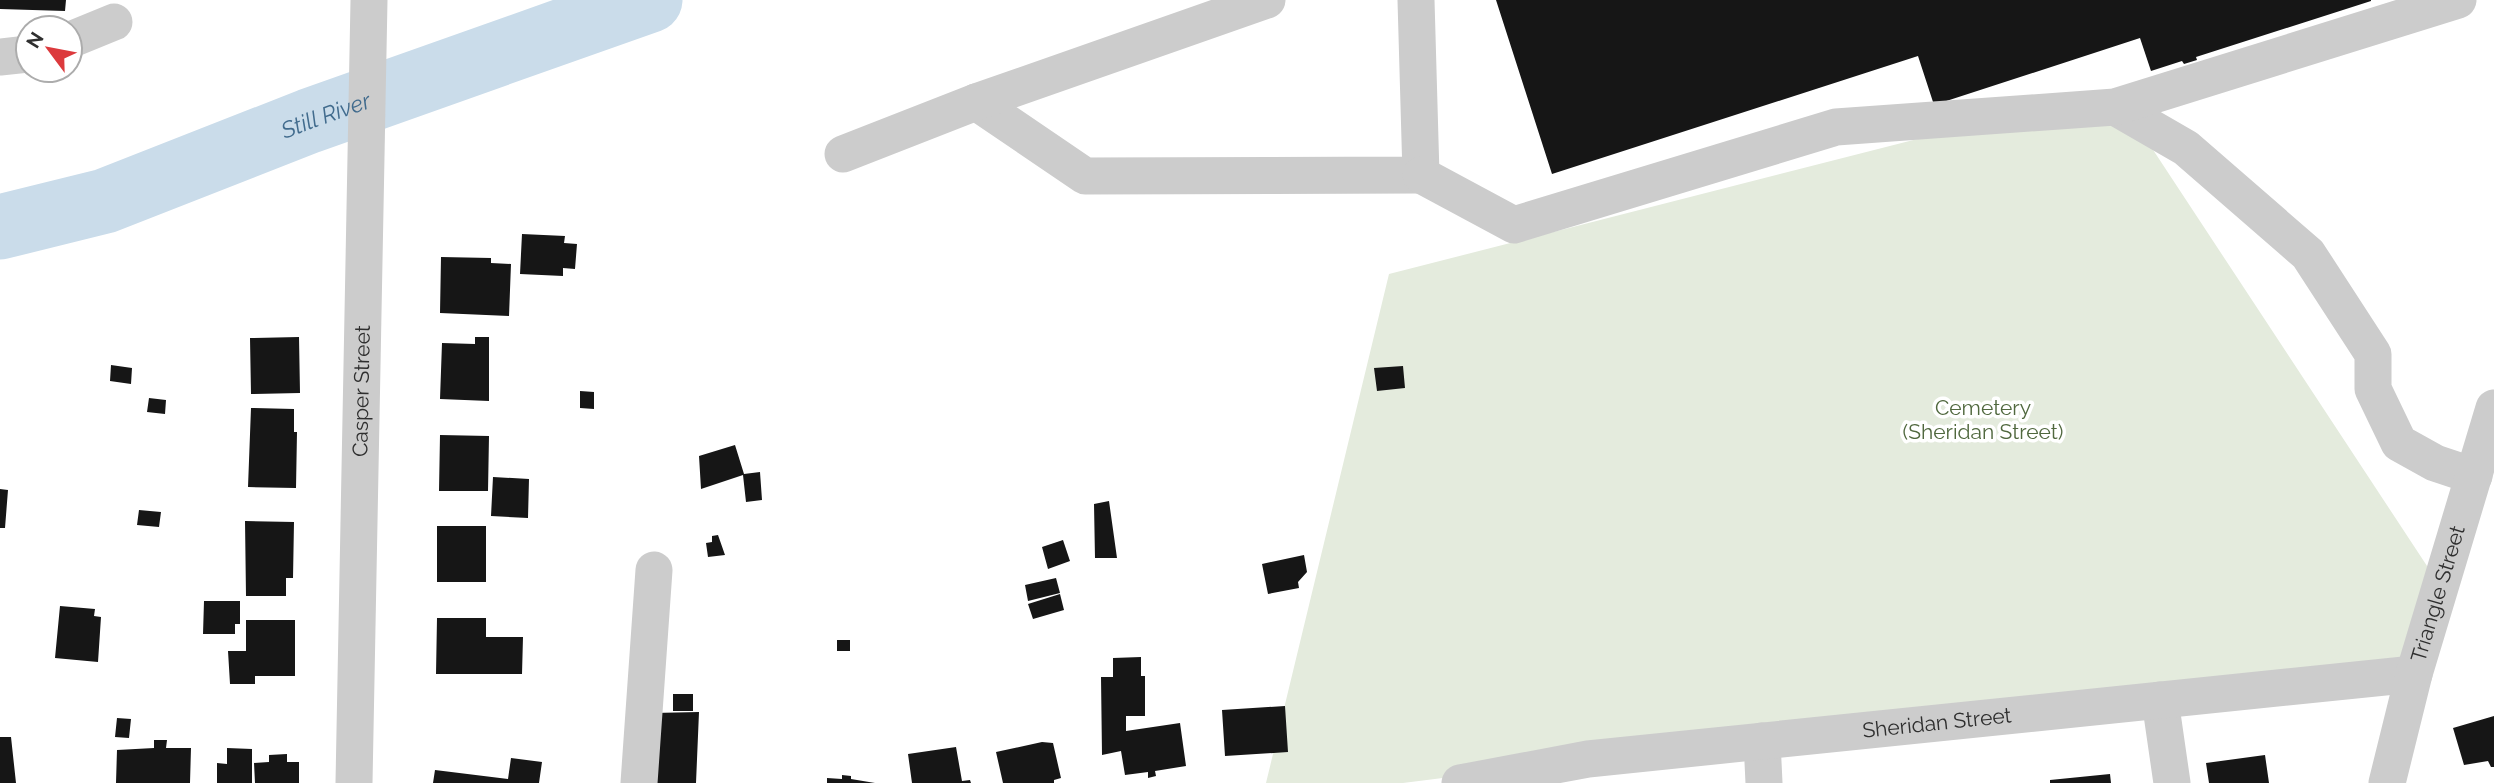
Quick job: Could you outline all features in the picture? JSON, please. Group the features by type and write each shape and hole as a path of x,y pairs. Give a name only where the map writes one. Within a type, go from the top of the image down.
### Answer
{"street":[{"name":"Casper Street","path":"354,783 369,0"},
{"path":"843,154 976,102 1268,0"},
{"path":"1416,0 1420,176"},
{"path":"976,102 1085,176 1420,176 1514,225 1836,127 2115,107 2458,0"},
{"path":"84,34 114,22"},
{"path":"2115,107 2186,148 2308,254 2373,354 2373,389 2399,443 2435,463 2474,476"},
{"name":"Triangle Street","path":"2387,783 2414,674 2494,408"},
{"path":"639,783 654,570"},
{"name":"Sheridan Street","path":"1460,783 1588,759 2414,674"},
{"path":"2160,700 2172,783"},
{"path":"1762,741 1764,783"}],"green space":[{"name":"Cemetery (Sheridan Street)","path":"2113,89 2431,572 2402,676 2240,678 1403,783 1266,783 1389,274"}],"building":[{"path":"0,0 66,0 65,11 0,9"},
{"path":"1496,0 2371,1 2196,57 2197,60 2184,64 2182,61 2151,71 2140,38 1934,105 1918,56 1552,174"},
{"path":"522,234 565,236 564,243 577,244 575,269 563,268 563,276 520,274"},
{"path":"441,257 491,258 491,263 511,264 509,316 440,313"},
{"path":"299,337 300,393 251,394 250,338"},
{"path":"475,337 489,337 489,401 440,399 442,343 475,344"},
{"path":"111,365 132,368 131,384 110,381"},
{"path":"1403,366 1405,388 1377,391 1374,368"},
{"path":"580,391 594,392 594,409 580,408"},
{"path":"149,398 166,400 165,414 147,412"},
{"path":"251,408 294,409 294,432 297,432 296,488 248,487"},
{"path":"440,435 489,436 488,491 439,491"},
{"path":"735,445 744,474 760,472 762,500 746,502 743,475 701,489 699,456"},
{"path":"493,477 529,479 528,518 491,516"},
{"path":"0,489 8,490 5,528 0,528"},
{"path":"1109,501 1117,558 1095,558 1094,504"},
{"path":"139,510 161,512 159,527 137,525"},
{"path":"245,521 294,522 293,578 286,578 286,596 246,596"},
{"path":"437,526 486,526 486,582 437,582"},
{"path":"718,535 725,555 708,557 706,543 712,542 712,536"},
{"path":"1063,540 1070,561 1048,569 1042,547"},
{"path":"1304,555 1307,572 1298,582 1299,588 1268,594 1262,564"},
{"path":"1056,578 1060,593 1028,601 1025,585"},
{"path":"1060,594 1064,610 1033,619 1028,604"},
{"path":"204,601 240,601 240,624 235,624 235,634 203,634"},
{"path":"60,606 95,609 94,616 101,617 98,662 55,658"},
{"path":"437,618 486,618 486,637 523,637 522,674 436,674"},
{"path":"246,620 295,620 295,676 255,676 255,684 230,684 228,651 246,651"},
{"path":"837,640 850,640 850,651 837,651"},
{"path":"1141,657 1141,676 1145,676 1145,716 1126,716 1126,731 1180,723 1186,766 1155,771 1156,776 1148,778 1148,772 1125,775 1121,751 1102,755 1101,677 1113,677 1113,658"},
{"path":"673,694 693,694 693,711 673,711"},
{"path":"1285,706 1288,752 1225,756 1222,710"},
{"path":"699,712 696,783 650,783 653,713"},
{"path":"2494,716 2494,767 2491,767 2488,761 2464,765 2453,728"},
{"path":"117,718 131,719 129,738 115,737"},
{"path":"0,737 11,737 16,783 0,783"},
{"path":"154,740 167,740 166,748 191,748 190,783 116,783 117,750 154,748"},
{"path":"1042,742 1053,743 1061,778 1054,780 1054,783 1003,783 996,752"},
{"path":"956,747 962,781 970,780 971,783 912,783 908,754"},
{"path":"227,748 252,749 252,783 217,783 217,763 227,764"},
{"path":"287,754 287,762 299,762 299,783 255,783 254,763 269,762 269,755"},
{"path":"2265,755 2269,783 2209,783 2206,763"},
{"path":"511,758 542,762 539,783 433,783 435,770 508,779"},
{"path":"2110,774 2111,783 2050,783 2050,780"},
{"path":"842,775 875,783 827,783 827,778 842,779"}],"waterway":[{"name":"Still River","path":"0,227 105,201 309,121 650,0"}]}
